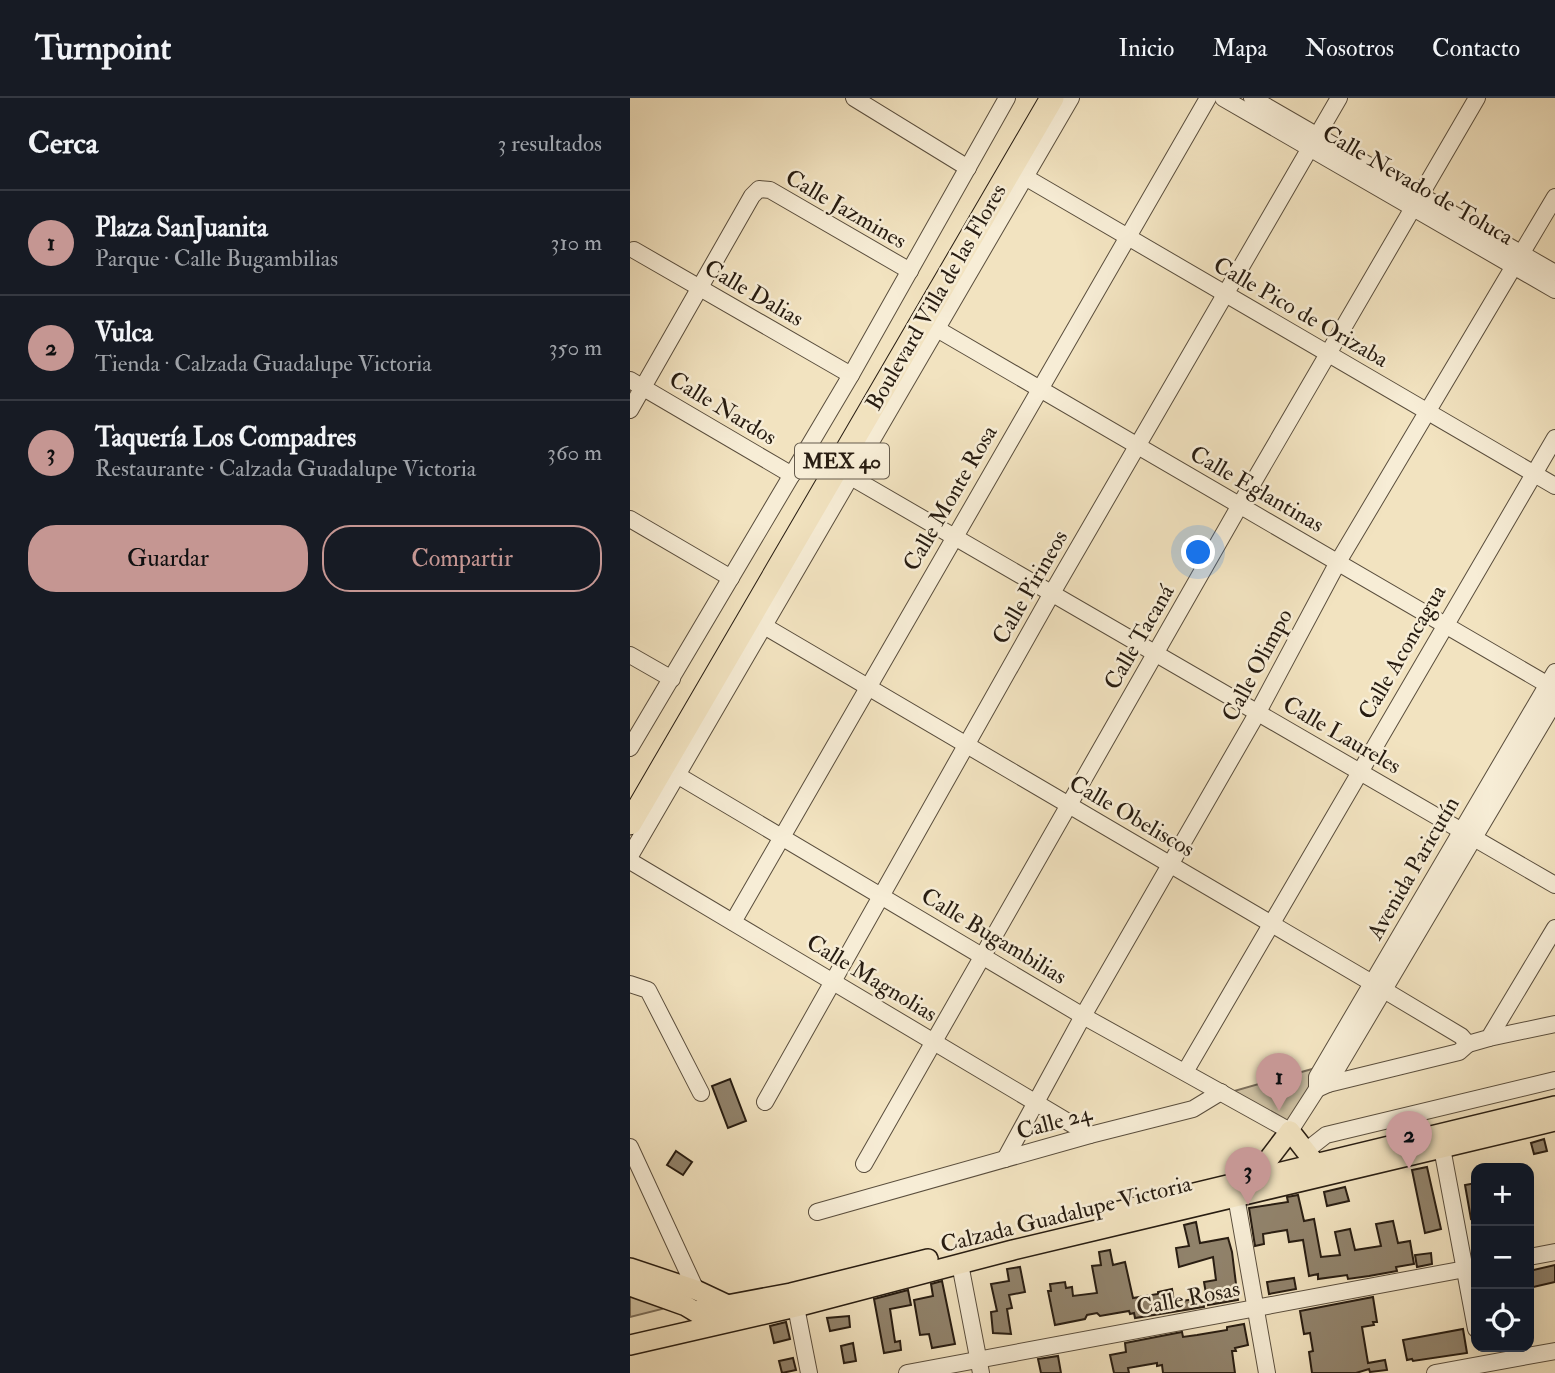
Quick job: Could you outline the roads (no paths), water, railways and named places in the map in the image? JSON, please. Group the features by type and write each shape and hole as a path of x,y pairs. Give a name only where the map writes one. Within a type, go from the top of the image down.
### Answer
{"highway":[{"name":"Boulevard Villa de las Flores","path":"630,798 1038,98"},
{"name":"Boulevard Villa de las Flores","path":"630,823 1052,98"}],"main road":[{"name":"Calzada Guadalupe Victoria","path":"695,1311 790,1293 1289,1177 1319,1162 1555,1106"},
{"name":"Calzada Guadalupe Victoria","path":"1319,1162 1442,1148 1555,1121"},
{"path":"1290,1131 1319,1162"},
{"path":"1255,1177 1290,1131"},
{"path":"1289,1177 1290,1131"},
{"name":"Calzada Guadalupe Victoria","path":"630,1345 796,1307 960,1264 1234,1190 1255,1177 1289,1177"},
{"path":"630,1268 696,1290 726,1304 743,1319"},
{"path":"630,1286 695,1311 713,1326"}],"street":[{"path":"854,98 968,168"},
{"path":"630,748 851,375 1007,98"},
{"path":"630,858 1070,98"},
{"name":"Calle Monte Rosa","path":"733,922 1208,98"},
{"name":"Calle Nevado de Toluca","path":"1223,98 1314,142 1518,260 1555,290"},
{"name":"Calle Nevado de Toluca","path":"1252,98 1314,142"},
{"name":"Calle Pirineos","path":"765,1102 1052,593 1339,98"},
{"name":"Calle Tacaná","path":"864,1164 1240,505 1477,98"},
{"name":"Calle Pico de Orizaba","path":"1025,177 1555,486"},
{"name":"Calle Jazmines","path":"699,288 752,196 759,189 770,190 910,271"},
{"name":"Calle Olimpo","path":"1005,1159 1083,1016 1258,712 1338,562 1555,197"},
{"name":"Calle Dalias","path":"634,250 851,375"},
{"name":"Calle Nevado de Toluca","path":"1518,260 1555,273"},
{"path":"630,410 637,383 699,288"},
{"name":"Calle Eglantinas","path":"937,329 1445,625 1553,682"},
{"name":"Calle Nardos","path":"637,383 792,475"},
{"name":"Calle Aconcagua","path":"1185,1072 1555,438"},
{"name":"Calle Laureles","path":"851,477 1555,885"},
{"path":"630,519 732,579"},
{"name":"Calle Obeliscos","path":"764,626 1461,1036 1478,1042"},
{"path":"630,655 672,679"},
{"name":"Avenida Paricutín","path":"1290,1131 1468,834 1553,682"},
{"name":"Avenida Paricutín","path":"1468,834 1555,701"},
{"name":"Calle Bugambilias","path":"677,775 1083,1016 1290,1131"},
{"name":"Calle Magnolias","path":"630,858 1090,1135"},
{"path":"1478,1042 1555,928"},
{"path":"630,984 648,990 701,1093"},
{"path":"1320,1083 1459,1052 1478,1042 1555,1024"},
{"path":"1319,1162 1326,1135 1555,1080"},
{"name":"Calle 24","path":"817,1212 1192,1109 1221,1092"},
{"path":"630,1147 696,1290"},
{"path":"1442,1148 1471,1268"},
{"path":"1234,1190 1267,1373"},
{"path":"1534,1256 1555,1252"},
{"path":"960,1264 980,1366"},
{"name":"Calle Rosas","path":"907,1373 980,1366 1256,1308 1471,1268"},
{"path":"796,1307 809,1373"},
{"path":"1435,1373 1484,1369 1555,1351"}],"place":[{"name":"Plaza SanJuanita","path":"1279,1111"},
{"name":"Vulca","path":"1409,1169"},
{"name":"Taquería Los Compadres","path":"1248,1205"}]}
